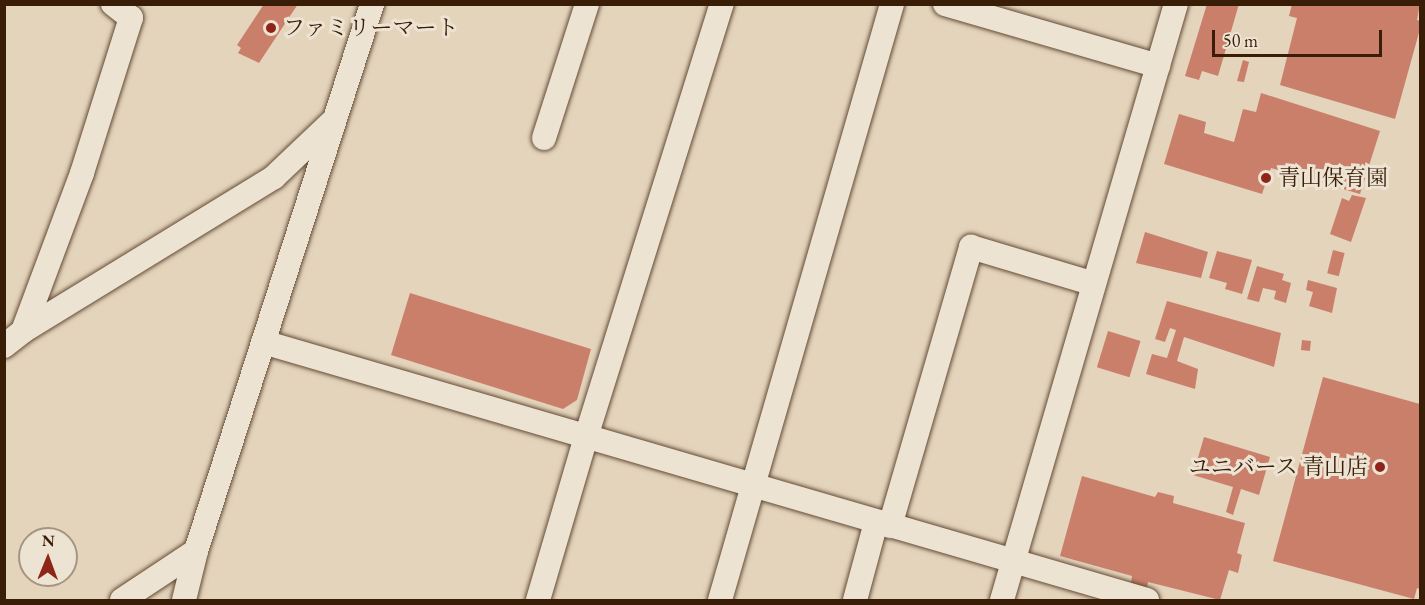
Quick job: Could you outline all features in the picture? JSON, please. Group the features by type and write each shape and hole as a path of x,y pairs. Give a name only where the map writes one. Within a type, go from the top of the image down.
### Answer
{"street":[{"path":"14,339 81,173 131,18 113,4"},
{"path":"184,600 196,551 372,4"},
{"path":"544,138 587,4"},
{"path":"538,600 586,437 722,4"},
{"path":"720,600 892,4"},
{"path":"945,4 1158,66"},
{"path":"1002,600 1176,4"},
{"path":"14,339 274,177 335,119"},
{"path":"855,600 883,524 971,247 1094,284"},
{"path":"263,342 1147,600"},
{"path":"122,600 196,551"}],"building":[{"path":"264,4 298,4 259,63 238,53 241,48 237,45"},
{"path":"1207,4 1239,4 1218,76 1202,71 1199,80 1185,76"},
{"path":"1292,4 1420,4 1417,20 1420,21 1420,29 1395,119 1280,85 1297,18 1289,16"},
{"path":"1243,60 1249,62 1244,82 1237,81"},
{"path":"1261,93 1380,131 1360,194 1271,168 1262,194 1164,164 1179,114 1206,122 1204,133 1234,142 1243,109 1256,112"},
{"path":"1352,195 1366,198 1351,242 1330,234 1342,198 1349,201"},
{"path":"1145,232 1208,252 1201,278 1136,263"},
{"path":"1333,250 1345,253 1339,276 1327,273"},
{"path":"1217,251 1252,260 1242,294 1225,289 1227,283 1209,278"},
{"path":"1257,266 1284,274 1282,280 1291,283 1286,303 1274,299 1276,291 1263,288 1259,302 1247,299"},
{"path":"1308,280 1337,288 1332,313 1309,306 1313,292 1306,290"},
{"path":"410,293 591,349 577,400 563,409 391,355"},
{"path":"1167,301 1281,333 1274,367 1184,337 1177,361 1198,369 1195,389 1146,374 1152,354 1167,358 1176,330 1170,328 1165,342 1155,339"},
{"path":"1108,331 1141,341 1129,377 1097,367"},
{"path":"1302,340 1311,341 1310,351 1301,350"},
{"path":"1323,377 1420,404 1420,589 1417,588 1414,599 1273,561"},
{"path":"1204,437 1270,457 1259,495 1241,489 1233,515 1226,512 1233,487 1193,475"},
{"path":"1082,476 1155,497 1158,492 1174,496 1173,503 1245,523 1237,553 1242,555 1238,573 1229,570 1220,600 1148,582 1147,588 1131,583 1132,576 1060,556"}],"place":[{"name":"ファミリーマート","path":"271,28"},
{"name":"青山保育園","path":"1266,178"},
{"name":"ユニバース 青山店","path":"1380,467"}]}
